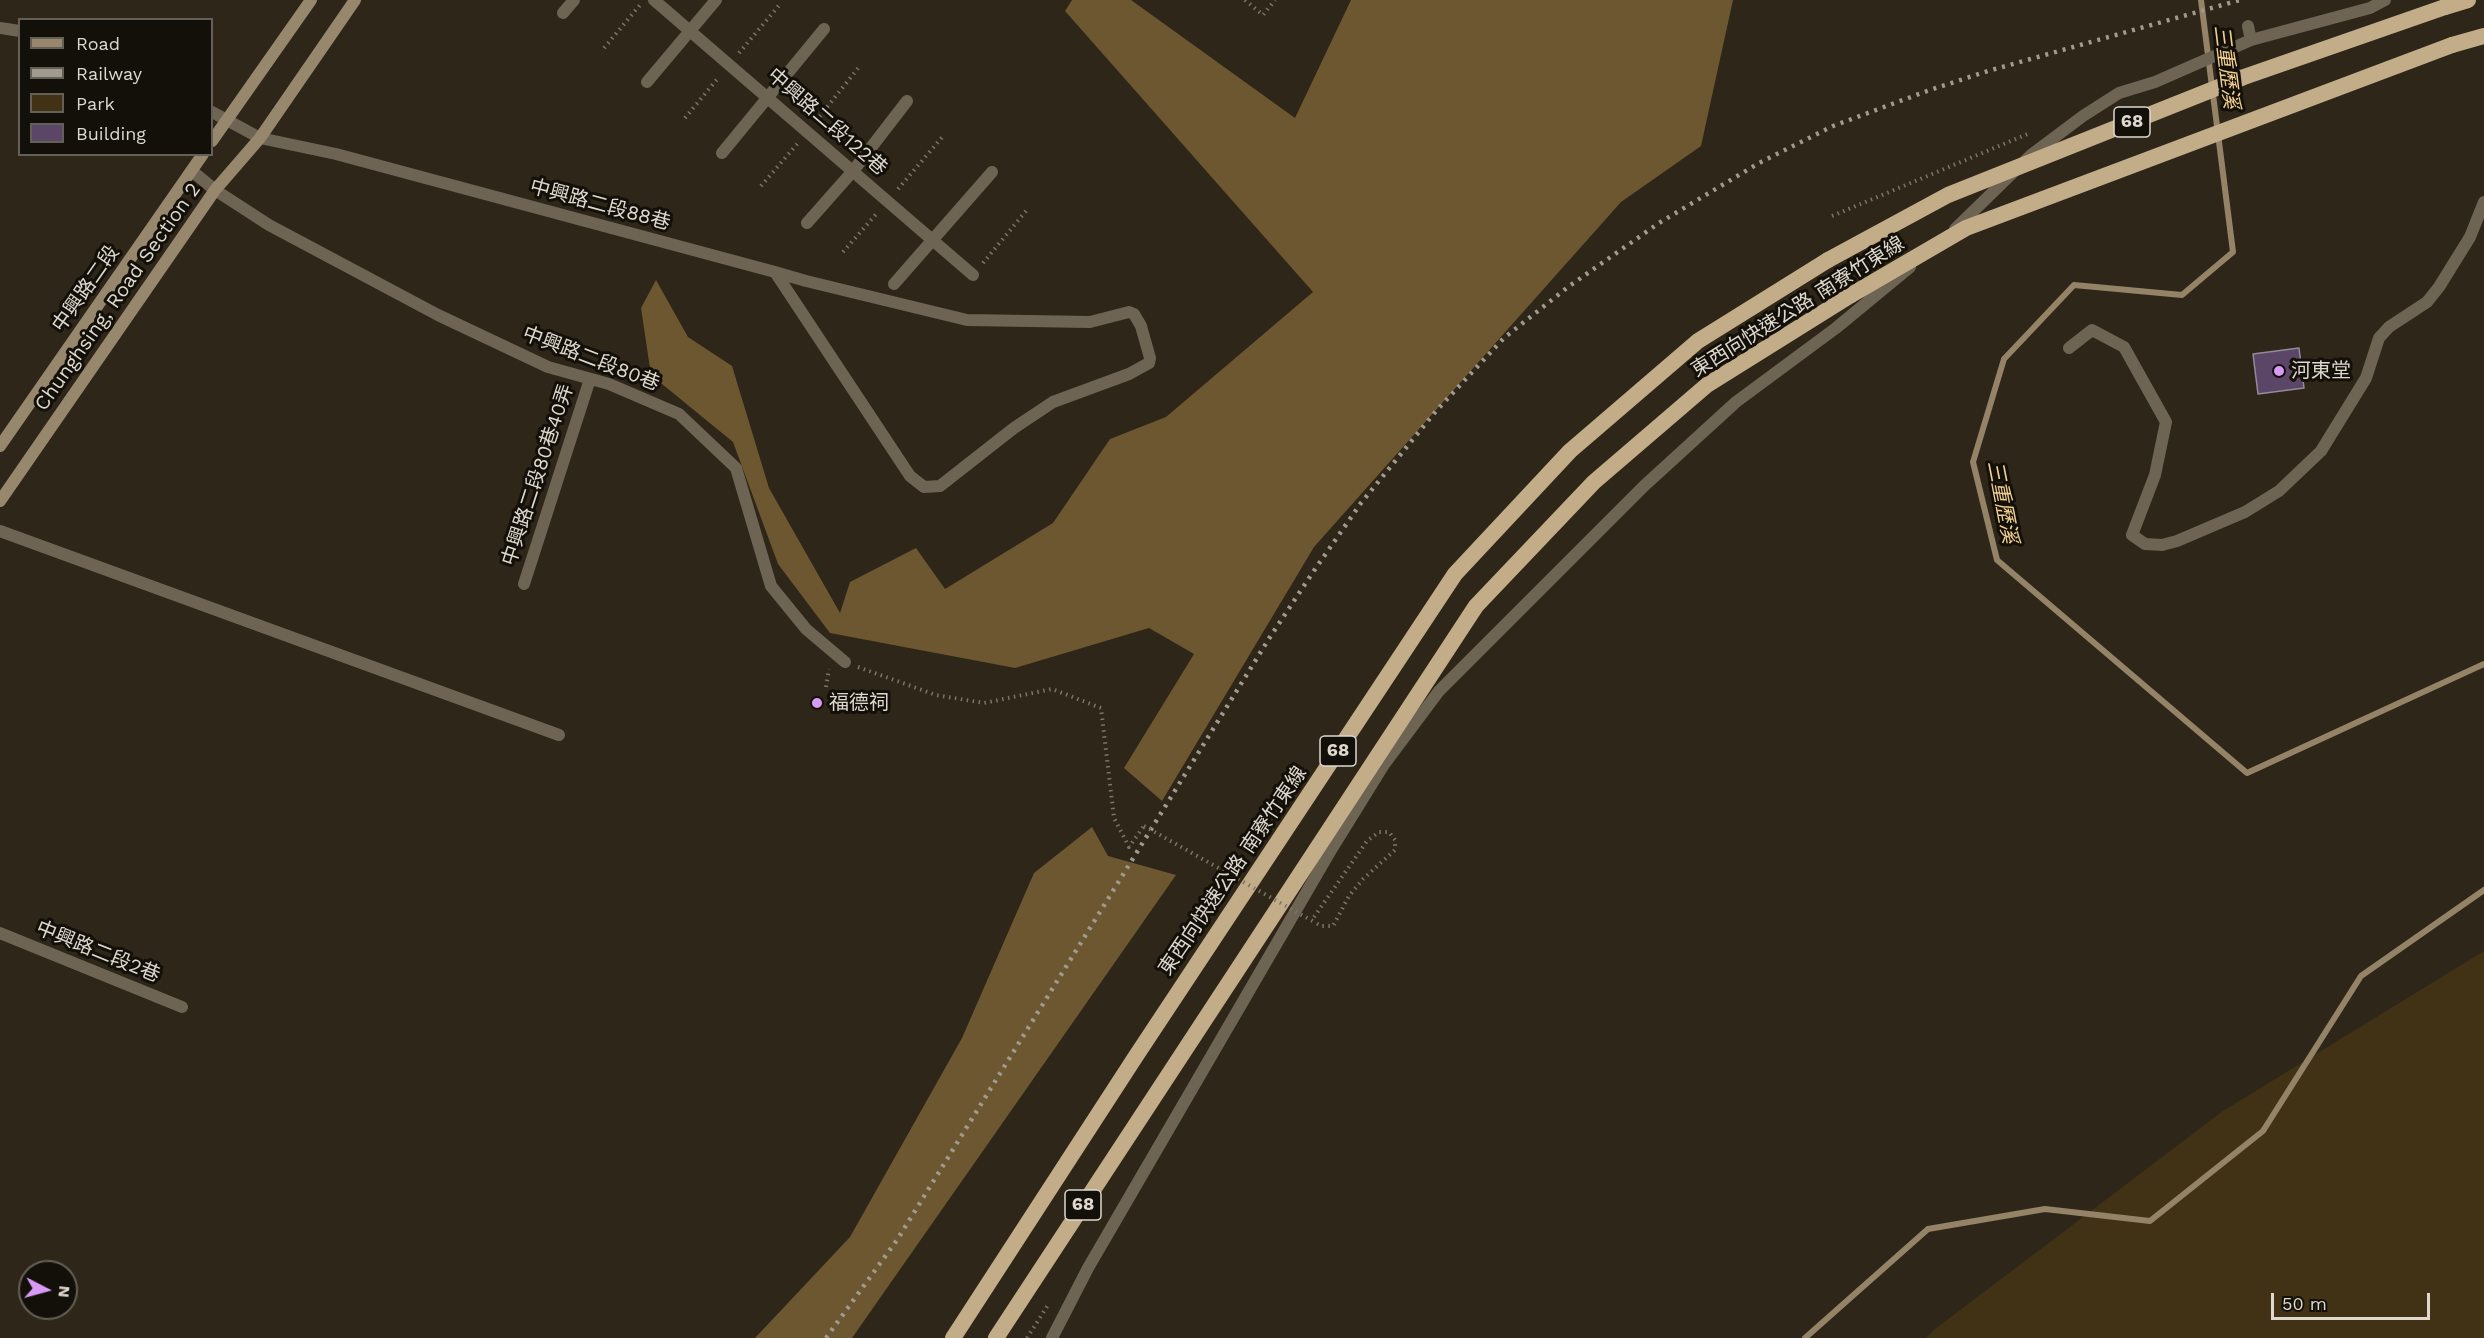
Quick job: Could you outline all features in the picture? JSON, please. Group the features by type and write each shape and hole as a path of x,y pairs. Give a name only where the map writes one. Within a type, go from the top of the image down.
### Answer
{"highway":[{"name":"東西向快速公路 南寮竹東線","path":"953,1338 1136,1056 1455,574 1570,451 1698,341 1828,260 1948,195 2244,77 2468,0"},
{"name":"東西向快速公路 南寮竹東線","path":"996,1338 1476,606 1594,482 1707,385 1966,228 2452,45 2484,36"}],"main road":[{"path":"213,139 311,0"},
{"name":"Chunghsing, Road Section 2","path":"0,501 215,190 260,138 355,0"},
{"name":"中興路二段","path":"0,446 202,156"}],"lane":[{"path":"563,13 574,0"},
{"name":"中興路二段122巷","path":"654,0 973,275"},
{"path":"648,82 716,0"},
{"path":"1052,1338 1088,1268 1325,860 1383,766 1439,691 1644,486 1736,402 1836,328 1960,225 2031,155 2083,116 2119,93 2155,82 2251,40 2370,8 2385,0"},
{"path":"2248,26 2251,40"},
{"path":"0,28 18,31"},
{"path":"722,153 824,29"},
{"path":"807,223 853,171 907,101"},
{"name":"中興路二段88巷","path":"213,113 260,138 336,154 775,273 967,320 1090,322 1129,312 1134,314 1141,326 1150,358 1149,363 1129,374 1053,402 1014,428 940,486 924,487 910,476 775,273"},
{"name":"中興路二段80巷","path":"192,171 215,190 269,225 438,315 548,367 609,384 679,414 736,468 771,586 806,629 844,662"},
{"path":"894,284 992,172"},
{"path":"2068,348 2092,330 2124,347 2166,422 2155,475 2132,535 2145,544 2162,545 2177,541 2245,512 2278,491 2321,452 2366,378 2379,338 2388,327 2427,302 2439,287 2470,237 2484,202"},
{"name":"中興路二段80巷40弄","path":"524,584 590,379"},
{"path":"0,531 559,735"},
{"name":"中興路二段2巷","path":"0,933 182,1006"}],"path":[{"path":"604,48 644,0"},
{"path":"1245,0 1263,15 1275,0"},
{"path":"686,118 781,3"},
{"path":"761,186 808,132 859,67"},
{"path":"1832,216 2040,129"},
{"path":"843,252 944,135"},
{"path":"973,275 1026,211"},
{"path":"844,662 936,694 984,702 1052,689 1101,708 1114,818 1129,847 1144,826 1316,923 1321,926 1333,926 1349,896 1363,879 1395,850 1395,840 1389,832 1379,832 1367,841 1307,927"}],"green space":[{"path":"2484,951 2484,1338 1926,1338 2223,1111"}],"shaded area":[{"path":"1072,0 1131,0 1295,118 1351,0 1733,0 1701,146 1621,202 1314,547 1162,801 1124,768 1194,654 1149,628 1015,668 830,633 778,564 733,442 651,375 641,308 656,280 688,337 732,366 769,488 840,613 850,582 916,548 945,589 1053,523 1110,439 1166,417 1313,292 1065,11"},
{"path":"1092,827 1108,856 1176,875 852,1338 755,1338 850,1237 962,1038 1034,873"}],"building":[{"name":"河東堂","path":"2299,348 2304,388 2258,394 2253,354"}],"waterway":[{"name":"三重歷溪","path":"2201,0 2233,252 2182,295 2074,285 2004,359 1973,462 1997,560 2247,773 2484,664"},
{"path":"1805,1338 1928,1229 2045,1209 2150,1221 2263,1131 2361,976 2484,890"}],"railway":[{"path":"826,1338 897,1240 1270,637 1311,575 1361,503 1436,411 1504,338 1568,287 1659,223 1759,163 1833,126 1988,71 2240,0"}],"place":[{"name":"河東堂","path":"2279,371"},
{"name":"福德祠","path":"817,703"}]}
